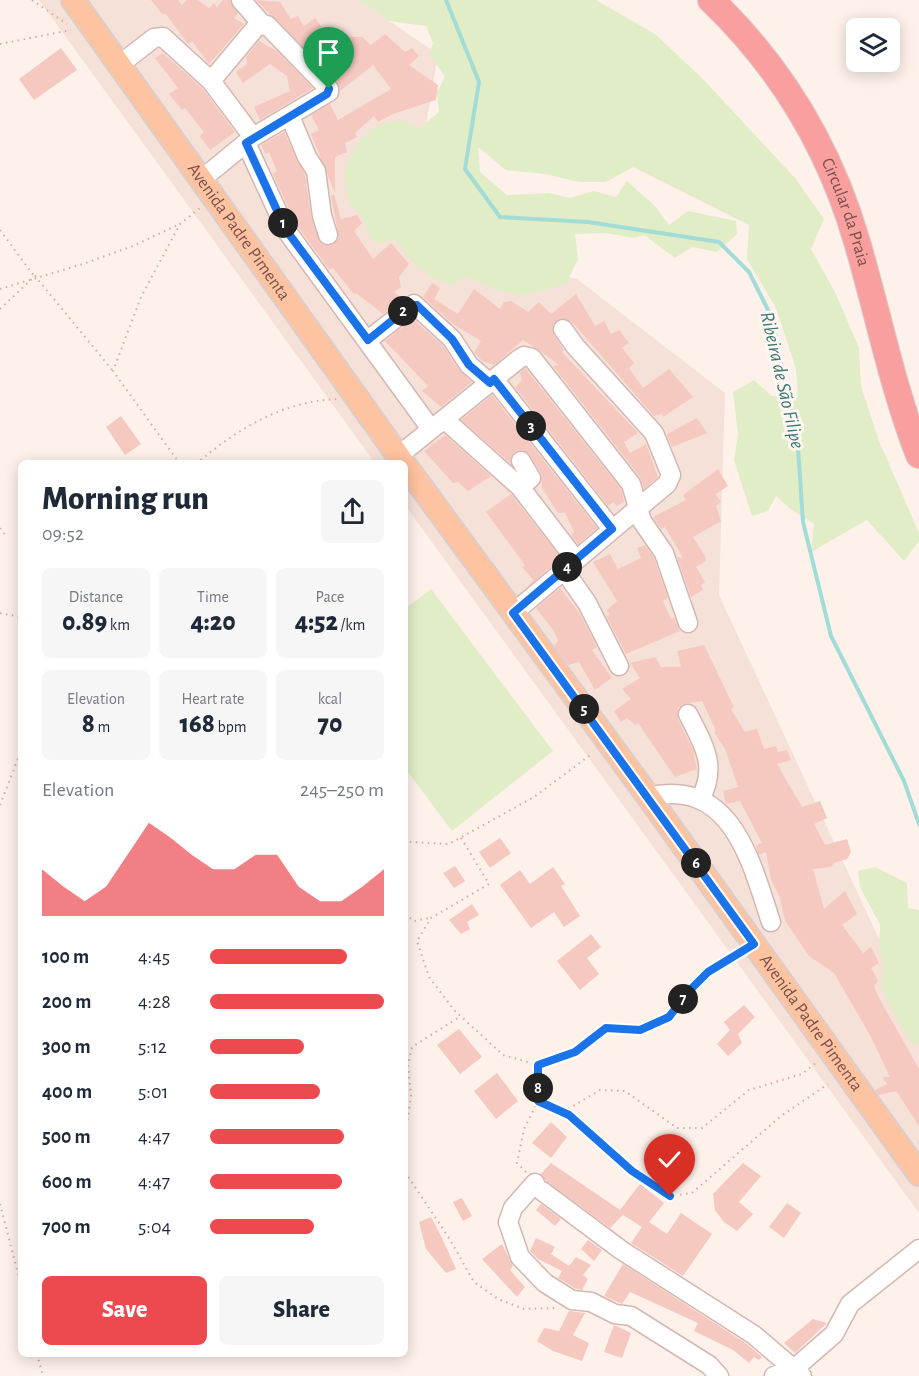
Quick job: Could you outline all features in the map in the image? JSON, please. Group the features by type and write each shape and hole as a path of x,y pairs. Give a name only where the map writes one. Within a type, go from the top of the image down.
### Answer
{"highway":[{"name":"Circular da Praia","path":"711,0 776,72 805,118 830,168 857,242 897,391 919,455"},
{"name":"Circular da Praia","path":"734,0 799,77 839,149 860,200 876,252 919,410"}],"main road":[{"name":"Avenida Padre Pimenta","path":"73,0 401,460"},
{"name":"Avenida Padre Pimenta","path":"408,470 648,797 919,1174"}],"street":[{"path":"208,188 249,140 327,94 329,89 267,25 262,24 242,0"},
{"path":"211,81 257,26 262,24"},
{"path":"119,65 154,38 163,37 211,81 249,140 286,230 368,340 438,424 520,487 570,565 619,666"},
{"path":"290,116 307,157 316,171 322,216 328,235"},
{"path":"368,340 414,304 452,339 469,365 492,381 612,529"},
{"path":"513,613 638,507 670,479 671,475 661,444 654,433 575,346 563,328"},
{"path":"404,460 438,424 524,356 535,360 631,484 642,521 664,553 688,623"},
{"path":"520,487 531,478 521,461"},
{"path":"688,714 705,747 710,766 709,784 700,800"},
{"path":"648,797 666,793 682,793 700,800 737,831 749,857 771,922"},
{"path":"719,1376 709,1365 631,1316 615,1314 591,1302 572,1300 545,1283 520,1257 508,1222 513,1208 539,1187 621,1250 754,1335 799,1372"},
{"path":"774,1376 799,1372 834,1334 850,1304 919,1249"}],"path":[{"path":"0,44 76,29 32,0"},
{"path":"113,371 141,297 180,224 208,188"},
{"path":"0,289 133,246 180,224"},
{"path":"0,230 113,371 177,460"},
{"path":"0,309 35,276"},
{"path":"201,460 236,432 276,412 314,400 356,399"},
{"path":"0,528 5,535"},
{"path":"0,613 18,616"},
{"path":"408,840 449,844 534,797 608,742"},
{"path":"0,805 18,758"},
{"path":"408,916 414,921 431,918 489,884 461,838"},
{"path":"431,918 417,941 429,977 461,1016 503,1055 538,1065 575,1052 606,1028 640,1030 669,1017 689,991 708,972 754,944"},
{"path":"408,1117 411,1096 408,1065 412,1047 461,1016"},
{"path":"562,1112 600,1090 625,1091 677,1128 702,1128 749,1090 802,1074 831,1050"},
{"path":"538,1065 538,1101 524,1129 517,1163 539,1187"},
{"path":"538,1101 562,1112 632,1171 670,1196 692,1193 780,1116 828,1084"},
{"path":"408,1176 449,1238 474,1282 498,1299 524,1309 553,1310 572,1300"},
{"path":"0,1204 18,1273"},
{"path":"38,1357 43,1376"}],"shaded area":[{"path":"39,0 358,0 438,54 407,238 577,279 725,393 719,595 886,954 919,1000 919,1213 408,509 408,460 373,460"}],"green space":[{"path":"358,0 596,0 655,34 703,79 795,178 824,219 811,249 835,292 859,348 861,386 879,441 919,533 919,541 904,561 867,520 811,552 814,524 789,508 776,496 768,511 752,516 734,460 738,435 733,392 754,380 772,396 798,397 796,369 776,308 747,259 749,225 633,167 606,182 579,182 545,174 506,170 478,147 480,172 507,195 549,193 570,198 594,191 616,197 627,181 656,207 669,225 688,211 736,221 737,234 717,252 692,247 675,258 644,235 634,238 606,233 575,234 578,259 566,284 526,294 506,293 467,277 452,285 425,273 395,240 375,243 363,219 350,205 345,181 348,160 367,134 385,123 398,121 419,128 439,112 437,92 445,77 429,54 433,43 426,26 389,21"},
{"path":"431,589 553,751 452,831 408,772 408,607"},
{"path":"875,867 907,883 908,908 919,910 919,1044 914,1045 901,1027 881,986 884,968 879,947 880,925 860,887 858,871"}],"building":[{"path":"151,0 178,0 182,5 187,0 198,0 209,8 214,3 217,7 223,0 230,0 238,13 234,18 244,24 209,64 192,41 188,44 165,13 163,15"},
{"path":"256,0 280,2 291,19 298,16 304,26 315,18 325,32 315,40 328,55 348,37 362,37 371,45 385,34 405,52 412,48 419,56 409,65 438,85 436,100 393,114 378,122 374,116 355,133 357,137 345,143 347,152 335,157 335,193 311,134 319,130 311,115 330,104 338,120 391,89 373,65 340,91 337,81"},
{"path":"259,41 277,51 313,88 260,120 254,107 290,91 287,76 270,64 243,83 236,72 247,64 246,57"},
{"path":"61,48 77,70 34,100 19,79"},
{"path":"163,53 203,89 235,132 210,150 200,136 204,132 185,108 182,110 169,94 178,88 155,58"},
{"path":"284,132 305,175 311,217 320,243 331,246 339,238 331,196 334,194 341,219 357,215 362,223 354,231 373,259 391,243 409,264 399,277 401,287 394,292 402,299 383,314 356,293 354,294 333,268 329,269 296,224 273,174 277,171 269,152 266,154 261,145"},
{"path":"432,283 440,288 434,299 458,314 474,289 500,309 504,302 511,301 528,312 539,302 551,314 576,294 595,326 604,321 611,334 619,330 629,343 622,348 634,363 629,368 643,388 669,369 693,397 663,417 662,414 654,416 572,322 561,318 553,325 554,335 564,350 562,352 638,433 624,442 630,453 646,444 658,477 644,489 640,477 553,366 559,365 540,351 523,340 494,365 482,361 474,352 481,341 453,324 423,297"},
{"path":"413,319 443,346 460,371 472,382 441,407 422,391 428,386 385,341"},
{"path":"525,368 621,489 624,501 617,506 613,502 608,506 515,387 522,381 520,373"},
{"path":"492,395 597,528 578,544 571,535 574,531 565,513 558,513 542,488 541,473 530,455 521,450 516,451 511,456 510,463 461,420"},
{"path":"121,416 141,444 125,455 106,427"},
{"path":"697,418 707,433 672,447 667,435"},
{"path":"445,435 491,476 468,491 458,482 453,483 424,451"},
{"path":"718,469 728,486 716,494 721,502 716,506 721,521 693,537 706,561 696,567 705,582 701,585 703,590 691,597 677,557 683,558 665,527 661,529 653,517 686,500 683,495"},
{"path":"511,494 561,558 527,587 533,580 522,567 525,565 486,512"},
{"path":"645,545 654,558 668,598 663,601 671,619 674,618 680,631 626,654 606,616 610,615 607,610 617,601 593,562 610,554 618,569 641,558 637,548"},
{"path":"560,588 580,614 597,647 592,650 612,678 595,690 579,662 568,665 554,646 558,641 554,631 536,608"},
{"path":"704,645 734,707 731,709 745,732 757,729 764,749 776,746 778,752 787,750 791,760 777,764 802,807 820,801 827,818 814,824 825,845 847,839 851,852 847,859 834,863 831,867 813,869 824,909 845,891 857,914 842,925 863,953 871,947 879,963 871,968 878,981 874,986 919,1069 919,1126 896,1091 879,1095 875,1090 887,1084 882,1077 890,1077 871,1037 834,973 809,956 785,921 780,898 771,880 766,852 759,855 758,853 756,845 762,843 740,801 726,804 723,791 738,787 725,749 714,732 716,731 702,701 683,704 678,708 678,719 693,750 697,769 675,777 638,723 635,725 627,718 621,722 614,711 631,699 622,689 640,678 630,663 655,657 661,667 681,667 677,651"},
{"path":"500,838 511,853 490,868 479,852"},
{"path":"455,866 465,881 454,888 443,873"},
{"path":"553,867 565,884 561,886 580,916 564,927 554,912 531,928 500,885 520,870 530,884"},
{"path":"472,904 479,915 467,922 470,929 461,934 449,920"},
{"path":"591,934 601,947 587,958 599,974 580,990 557,961"},
{"path":"744,1005 755,1017 738,1034 742,1043 728,1056 717,1044 730,1030 724,1022"},
{"path":"459,1029 482,1057 460,1074 437,1045"},
{"path":"497,1073 518,1101 496,1119 474,1091"},
{"path":"551,1122 567,1137 551,1158 532,1143"},
{"path":"551,1163 620,1210 640,1184 664,1203 649,1222 667,1234 681,1213 712,1234 683,1276 631,1243 642,1227 623,1215 610,1228 546,1181 541,1174"},
{"path":"743,1163 761,1176 739,1202 753,1214 737,1231 724,1222 715,1210 713,1194"},
{"path":"462,1198 472,1216 463,1221 453,1202"},
{"path":"787,1203 801,1213 784,1238 769,1227"},
{"path":"541,1204 561,1219 555,1226 536,1210"},
{"path":"431,1217 456,1269 446,1273 426,1249 419,1222"},
{"path":"536,1238 555,1247 551,1254 569,1266 576,1257 591,1265 583,1275 588,1279 582,1290 558,1278 562,1271 538,1259 530,1251"},
{"path":"588,1240 602,1250 594,1261 581,1249"},
{"path":"502,1244 513,1266 510,1270 525,1287 517,1297 482,1259"},
{"path":"623,1264 747,1344 762,1357 759,1360 754,1357 749,1363 733,1350 694,1331 698,1323 630,1292 622,1304 604,1296"},
{"path":"569,1311 585,1313 573,1335 589,1343 582,1361 553,1351 537,1341 544,1328 559,1331"},
{"path":"813,1319 827,1323 795,1353 784,1343"},
{"path":"614,1325 631,1333 622,1358 604,1352"}],"waterway":[{"name":"Ribeira de São Filipe","path":"446,0 479,82 465,169 500,217 588,222 719,242 749,272 772,318 798,448 803,522 831,636 904,781 919,824"}],"route":[{"path":"329,89 327,94 246,143 286,230 368,340 411,305 417,305 452,339 469,365 490,383 494,379 612,529 513,613 754,944 708,972 689,991 669,1017 640,1030 606,1028 575,1052 538,1065 538,1101 569,1115 632,1171 670,1196"}]}
